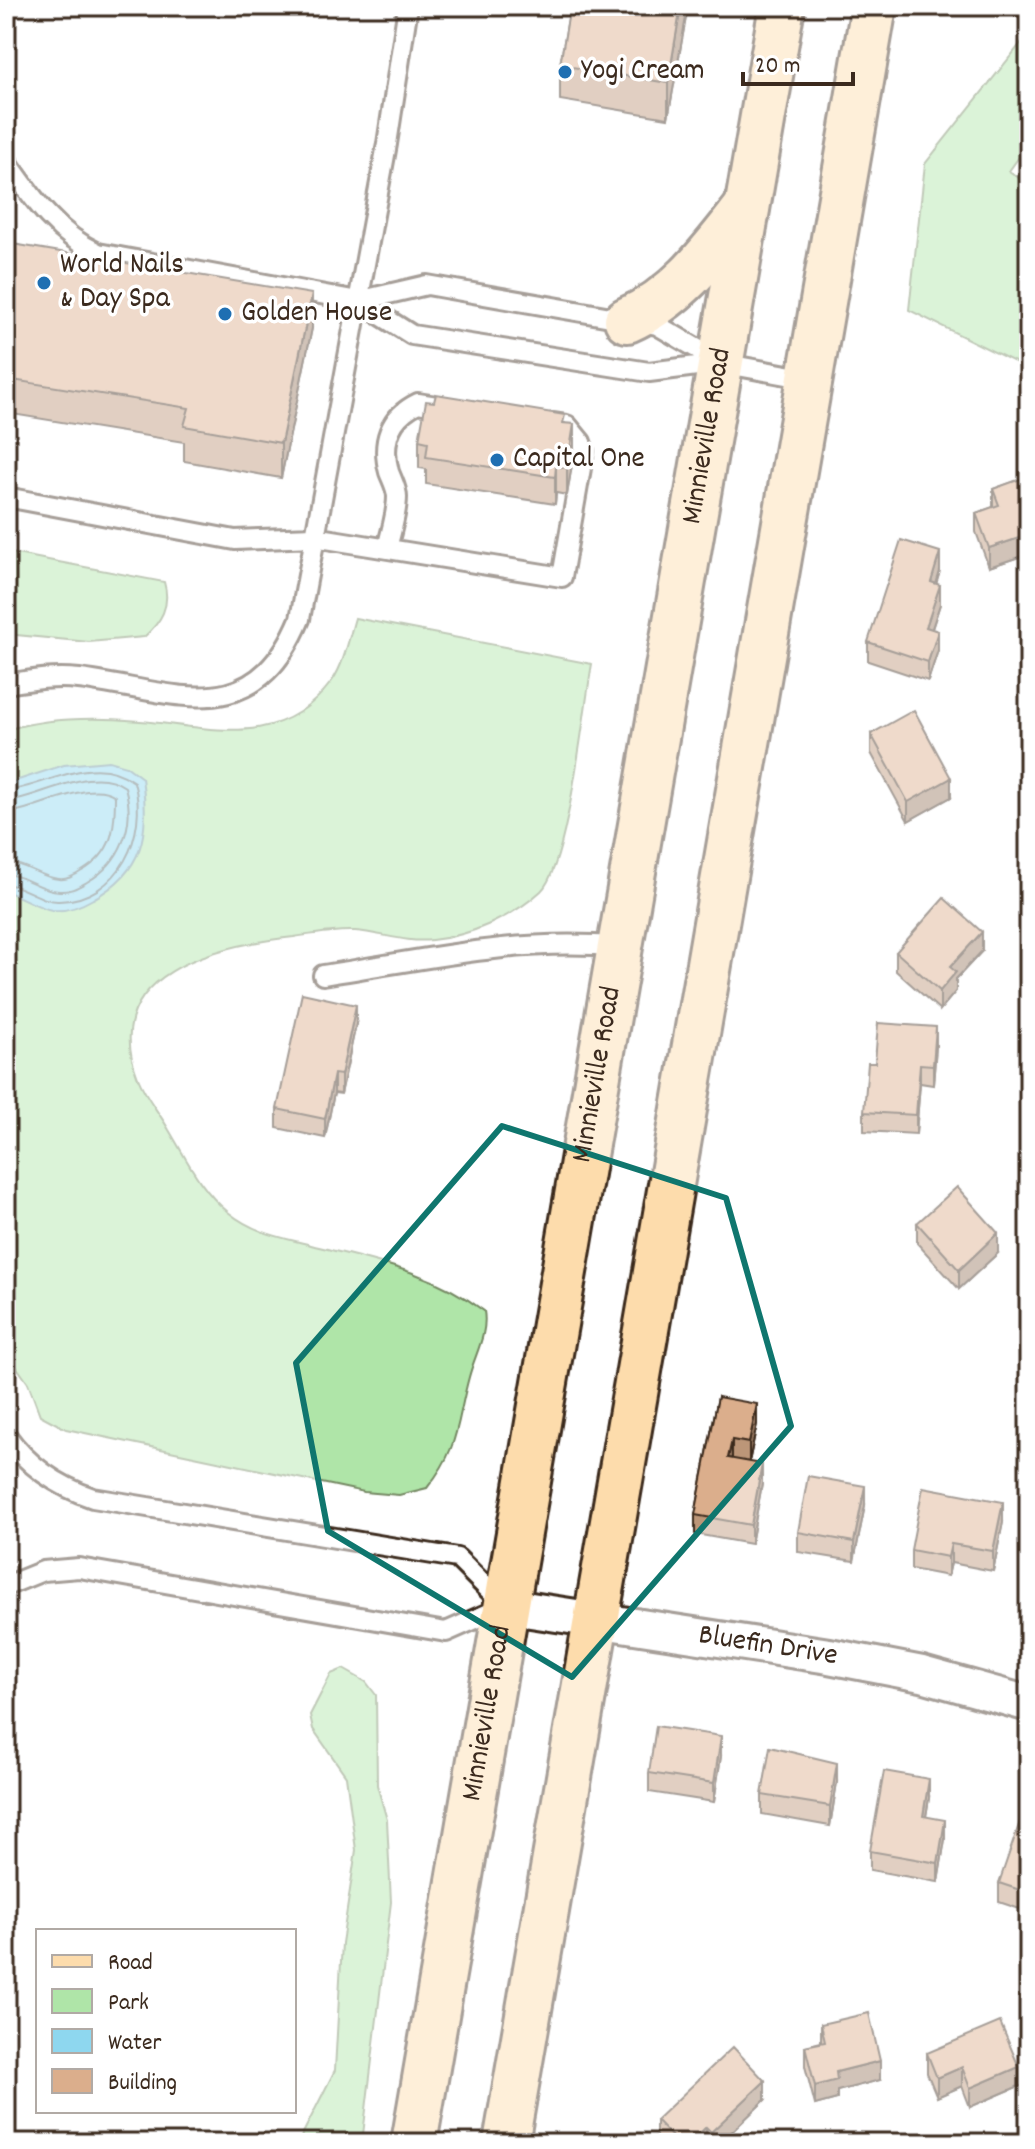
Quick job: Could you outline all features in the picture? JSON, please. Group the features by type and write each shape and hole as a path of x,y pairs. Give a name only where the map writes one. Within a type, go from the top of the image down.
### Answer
{"main road":[{"name":"Minnieville Road","path":"414,2143 782,6"},
{"path":"506,2143 874,6"},
{"path":"627,320 661,301 685,280 749,205"}],"street":[{"name":"Bluefin Drive","path":"505,1606 922,1674 1029,1704"}],"lane":[{"path":"11,681 40,677 79,679 194,698 220,696 268,674 289,646 300,619 408,6"},
{"path":"6,160 50,218 67,235 98,253 358,301 412,335 649,372 721,363 809,379"},
{"path":"358,301 427,285 657,325 721,363"},
{"path":"387,548 397,494 387,462 390,427 398,416 418,403 464,410"},
{"path":"6,497 235,540 314,537 562,577 584,451 581,442 567,425 541,421"},
{"path":"323,975 506,947 560,942 619,947"},
{"path":"6,1435 41,1473 70,1491 93,1498 457,1558 505,1606 446,1632 79,1568 43,1571 6,1586"}],"highlighted area":[{"path":"502,1126 726,1198 791,1426 572,1677 328,1531 296,1363"}],"green space":[{"path":"1029,33 1029,143 1009,171 1029,185 1029,369 909,310 925,164"},
{"path":"6,552 164,582 166,599 163,613 144,637 89,642 6,634"},
{"path":"355,618 592,664 567,820 551,876 541,891 518,909 490,924 446,938 413,940 355,931 332,932 264,941 200,957 172,971 149,989 134,1013 130,1042 138,1078 145,1092 202,1184 228,1212 268,1233 379,1262 423,1277 464,1297 484,1311 483,1336 469,1377 456,1435 446,1460 427,1488 399,1495 364,1492 66,1429 40,1415 28,1383 6,1352 6,730 55,720 89,719 243,730 267,726 290,718 312,703 332,681 343,659"},
{"path":"343,1669 366,1682 376,1695 377,1785 387,1820 391,1902 362,2143 298,2143 335,2070 342,1943 356,1850 346,1776 313,1729 310,1715 331,1674"}],"water":[{"path":"109,761 126,766 142,778 145,816 140,849 123,876 93,899 63,910 46,909 6,891 6,784 64,765"}],"building":[{"path":"570,6 681,6 668,83 560,65"},
{"path":"6,242 312,294 281,443 184,426 189,408 6,379"},
{"path":"436,394 565,415 563,423 574,424 567,468 556,466 555,477 426,457 428,442 419,440 426,401 434,402"},
{"path":"1029,476 1029,545 1025,546 1022,537 989,548 976,513 999,505 993,489"},
{"path":"901,540 940,552 931,582 940,585 926,627 938,631 928,662 868,642"},
{"path":"914,710 951,778 908,802 871,734"},
{"path":"944,898 982,932 950,967 956,972 940,991 896,952"},
{"path":"302,993 356,1005 341,1075 334,1074 325,1119 277,1109"},
{"path":"878,1023 936,1027 933,1065 920,1064 916,1115 864,1112 868,1063 875,1063"},
{"path":"957,1187 998,1233 959,1270 917,1223"},
{"path":"718,1397 757,1404 749,1443 732,1440 728,1458 762,1464 751,1525 695,1515"},
{"path":"808,1476 865,1486 854,1542 798,1532"},
{"path":"923,1487 1003,1502 993,1551 951,1544 948,1557 911,1550"},
{"path":"656,1726 721,1736 714,1783 649,1773"},
{"path":"770,1747 837,1763 830,1806 762,1795"},
{"path":"884,1771 929,1779 923,1816 945,1820 938,1863 870,1851"},
{"path":"1023,1813 1029,1815 1029,1893 999,1883"},
{"path":"869,2013 880,2061 836,2072 837,2080 815,2086 805,2046 825,2042 821,2024"},
{"path":"1000,2022 1019,2067 970,2088 962,2067 937,2078 927,2053"},
{"path":"733,2047 765,2081 711,2132 706,2127 690,2143 678,2143 656,2120"}],"place":[{"name":"Yogi Cream","path":"565,72"},
{"name":"World Nails & Day Spa","path":"44,283"},
{"name":"Golden House","path":"225,314"},
{"name":"Capital One","path":"497,460"}]}
